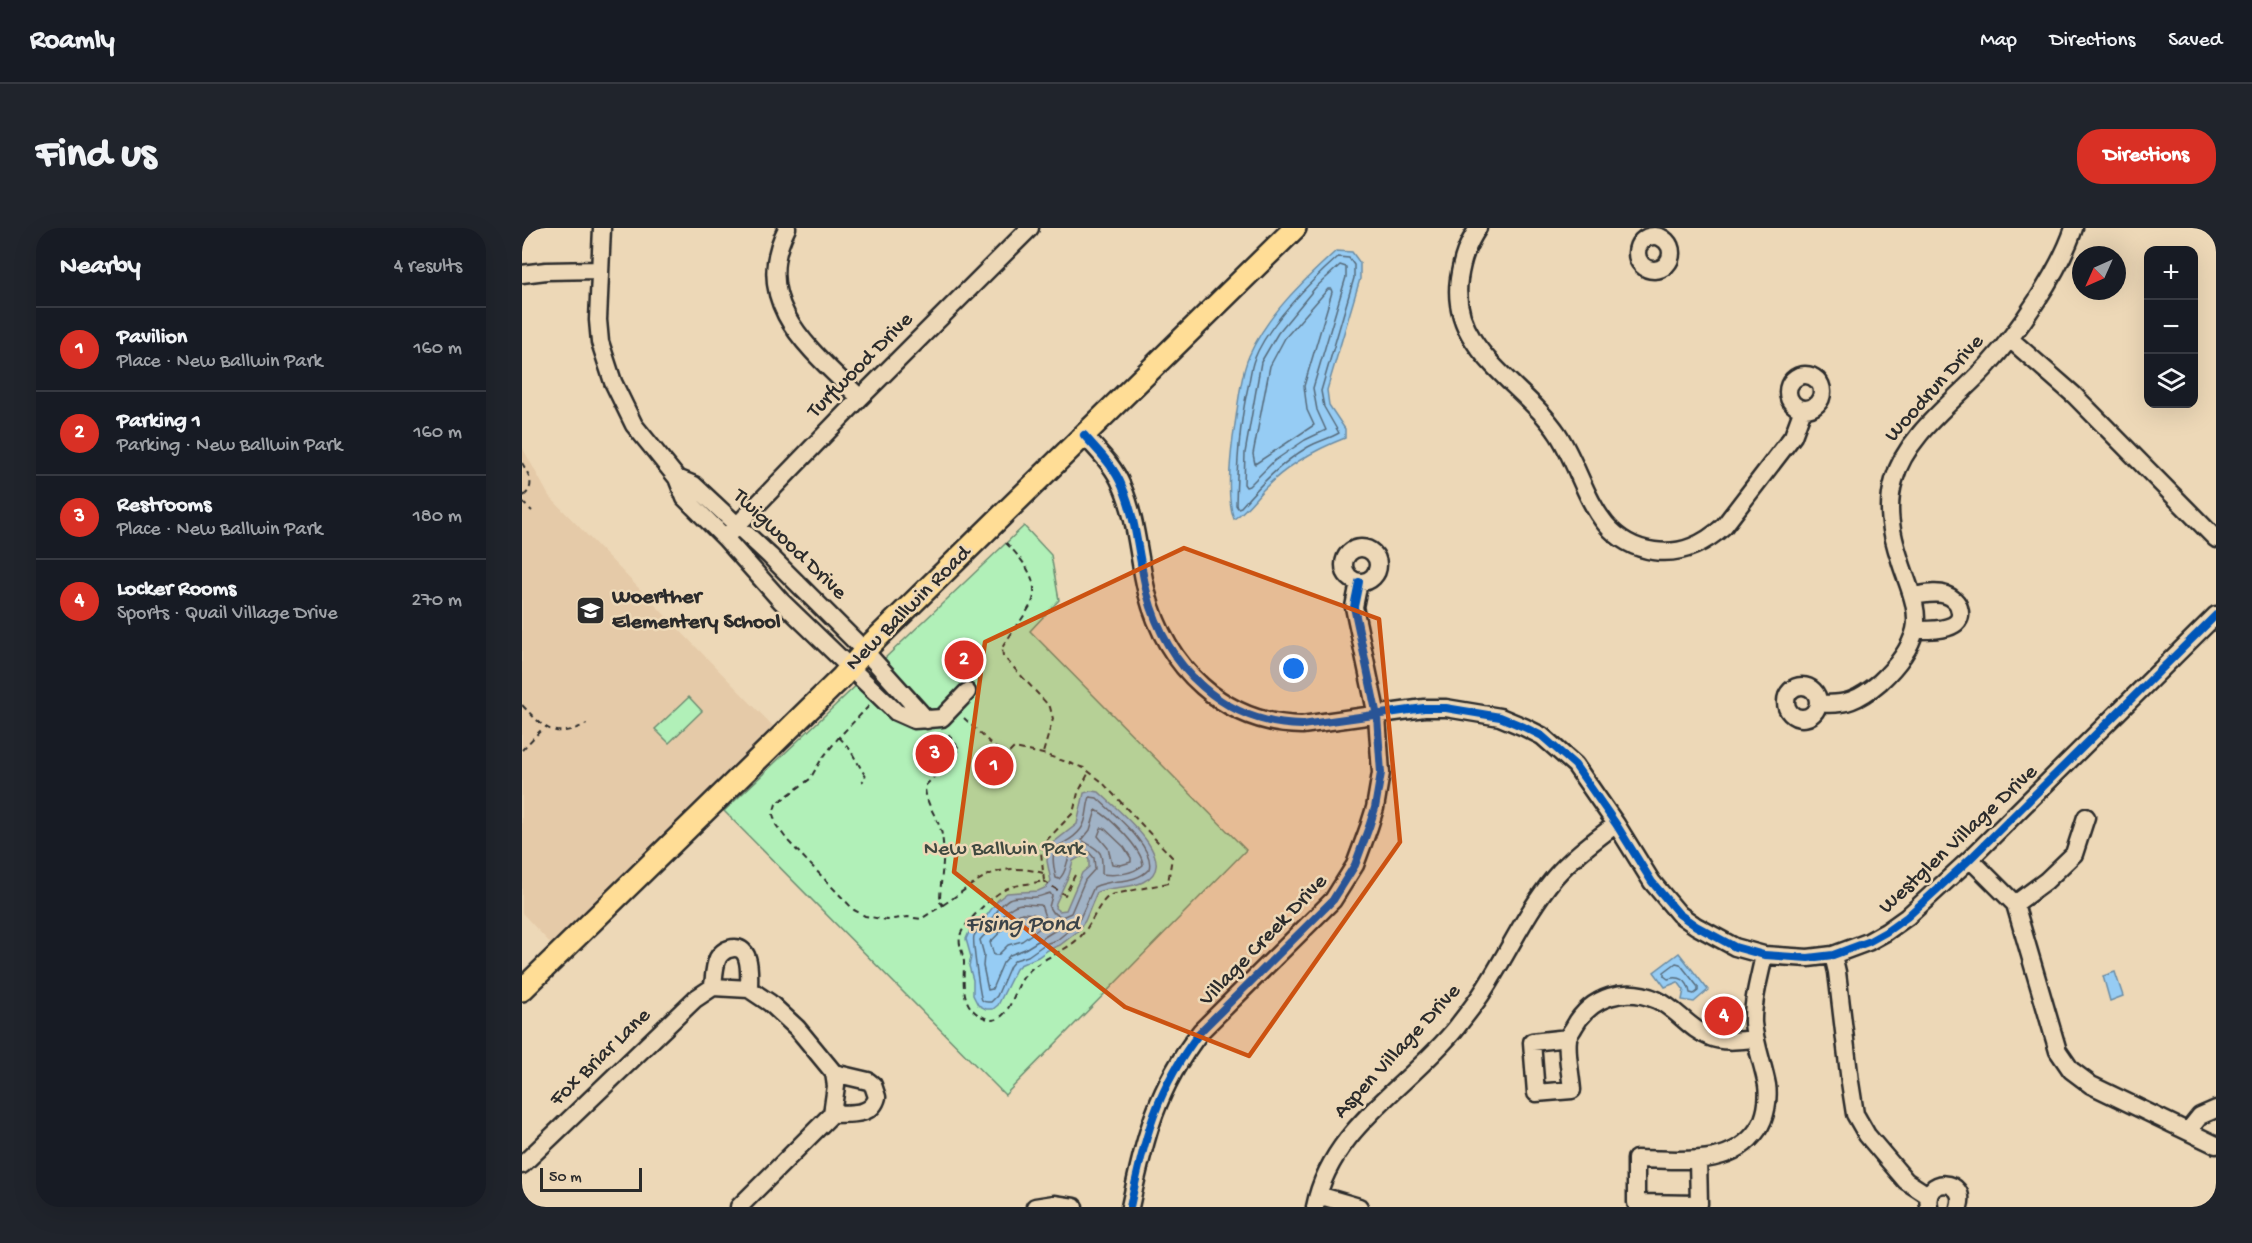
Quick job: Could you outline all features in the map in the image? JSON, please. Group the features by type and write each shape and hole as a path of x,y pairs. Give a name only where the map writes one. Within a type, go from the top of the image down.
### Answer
{"main road":[{"name":"New Ballwin Road","path":"522,990 628,878 757,751 842,677 871,644 1295,228"}],"street":[{"name":"Twigwood Drive","path":"602,228 598,320 600,342 613,382 634,425 677,478 685,498 725,537 781,601 849,668"},
{"path":"787,228 776,256 774,277 784,313 805,345 860,398"},
{"name":"Turfwood Drive","path":"725,537 1030,228"},
{"path":"1478,228 1464,253 1457,292 1459,308 1469,334 1480,350 1557,433 1603,522 1615,536 1634,547 1661,552 1678,551 1696,546 1711,537 1724,526 1793,436 1803,409"},
{"name":"Woodrun Drive","path":"1915,630 1912,596 1899,559 1890,521 1889,500 1900,461 1911,443 1962,393 2010,339 2053,273 2074,228"},
{"path":"522,274 599,270"},
{"path":"2010,339 2074,395 2216,539"},
{"name":"Westglen Village Drive","path":"1084,435 1111,465 1122,484 1135,526 1155,619 1167,644 1192,677 1226,705 1242,714 1272,722 1302,725 1424,708 1446,708 1500,717 1524,726 1542,736 1575,765 1616,824 1652,882 1679,914 1735,947 1764,955 1808,958 1833,955 1850,950 1886,932 1907,917 1970,860 2216,615"},
{"name":"Twigwood Drive","path":"677,478 694,485 738,525 865,651"},
{"name":"Village Creek Drive","path":"1130,1207 1148,1129 1162,1092 1184,1052 1201,1031 1333,900 1355,865 1376,808 1381,773 1377,716 1354,607 1359,582"},
{"path":"1818,703 1839,705 1854,700 1869,691 1898,664 1915,630 1946,628 1958,621 1959,607 1948,595 1912,596"},
{"path":"865,651 927,720"},
{"path":"849,668 896,712 914,720 942,718 967,692"},
{"path":"2015,904 2046,881 2074,854 2086,817"},
{"name":"Aspen Village Drive","path":"1317,1201 1333,1158 1341,1147 1355,1129 1451,1034 1483,992 1541,894 1555,876 1573,858 1616,824"},
{"path":"1970,860 2015,904 2058,1051 2071,1070 2091,1085 2216,1145"},
{"path":"739,1207 832,1114 836,1086 834,1073 797,1028 771,1003 749,989 713,987 717,959 723,951 734,948 744,952 748,959 749,989"},
{"path":"1698,1160 1699,1204 1636,1203 1636,1159 1717,1158 1741,1148 1753,1138 1762,1123 1767,1105 1767,1087 1756,1039 1754,1010 1764,955"},
{"path":"1833,955 1855,1114 1867,1135 1906,1181 1929,1202"},
{"name":"Fox Briar Lane","path":"522,1165 696,999 713,987"},
{"path":"1568,1038 1578,1019 1593,1005 1606,997 1629,992 1659,1001 1701,1032 1713,1038 1725,1041 1756,1039"},
{"path":"832,1114 867,1111 873,1108 877,1097 873,1085 868,1081 834,1073"},
{"path":"2188,1131 2200,1116 2216,1108"},
{"path":"1929,1202 1931,1191 1940,1185 1950,1185 1959,1193 1959,1207"},
{"path":"1317,1201 1359,1207"},
{"path":"1035,1207 1054,1204 1074,1207"}],"path":[{"path":"522,463 531,480 530,489 522,497"},
{"path":"522,502 532,512"},
{"path":"1006,543 1016,552 1033,578 1033,600 1002,648 1003,656 1050,707 1053,719 1042,754"},
{"path":"873,702 839,737 810,779 777,804 773,814 776,825 788,841 854,910 865,916 887,920 908,917 921,919 943,906 976,880 992,873 1016,869 1043,873"},
{"path":"522,705 543,728 557,732 574,730 587,724"},
{"path":"971,711 964,718 1005,757 1014,748 1042,754 1084,768 1101,781 1172,857 1168,883 1110,895 1102,901 1087,929 1078,939 1031,969 1024,976 1009,1007 1001,1017 991,1020 984,1018 974,1012 964,992 964,960 959,940 963,929 1005,889 1046,883"},
{"path":"943,906 940,902 942,836 929,806 925,786 960,750 944,726"},
{"path":"522,750 543,728"},
{"path":"839,737 849,748 866,777 862,782"},
{"path":"1075,875 1065,895 1046,883 1041,852 1043,844 1072,813 1078,793 1089,772"}],"highlighted area":[{"path":"1184,548 1379,619 1400,842 1249,1056 1125,1007 954,872 985,642"}],"shaded area":[{"name":"Woerther Elementery School","path":"522,447 549,496 773,726 552,945 522,913"}],"green space":[{"name":"New Ballwin Park","path":"1024,526 1051,555 1059,600 1030,631 1246,850 1005,1095 724,811"},
{"path":"689,697 702,711 669,743 655,729"}],"water":[{"path":"1336,251 1352,252 1360,263 1360,279 1327,390 1329,405 1345,429 1345,438 1311,453 1291,466 1272,481 1234,519 1229,490 1231,457 1241,385 1249,356 1276,313"},
{"name":"Fising Pond","path":"1099,792 1131,822 1152,849 1156,862 1154,873 1138,884 1097,892 1085,921 1077,932 1060,945 1020,965 998,1005 993,1009 986,1009 978,1005 973,995 973,980 969,966 971,957 966,939 970,930 985,918 998,900 1007,893 1038,891 1047,887 1051,881 1047,861 1049,846 1077,824 1084,793","holes":["1086,856 1089,860 1089,867 1082,873 1066,910 1059,911 1055,908 1056,903 1073,861"]},
{"path":"1679,953 1708,990 1694,1002 1682,1000 1684,990 1678,982 1665,987 1654,972"},
{"path":"2115,972 2123,996 2110,1001 2103,976"}],"cycle path":[{"path":"1084,435 1115,472 1122,486 1134,525 1147,593 1156,620 1168,645 1202,686 1224,702 1248,714 1274,722 1302,725 1424,708 1446,708 1500,717 1524,727 1542,736 1575,765 1616,824 1652,882 1679,914 1735,947 1764,955 1808,958 1833,955 1868,942 1907,917 1970,859 2216,615"},
{"path":"1130,1207 1154,1114 1173,1073 1186,1052 1201,1031 1333,900 1355,865 1369,827 1381,773 1377,716 1354,607 1359,582"}],"place":[{"name":"Woerther Elementery School","path":"591,611"},
{"name":"Parking 1","path":"964,660"},
{"name":"Restrooms","path":"935,754"},
{"name":"Pavilion","path":"994,766"},
{"name":"Locker Rooms","path":"1724,1016"}]}
